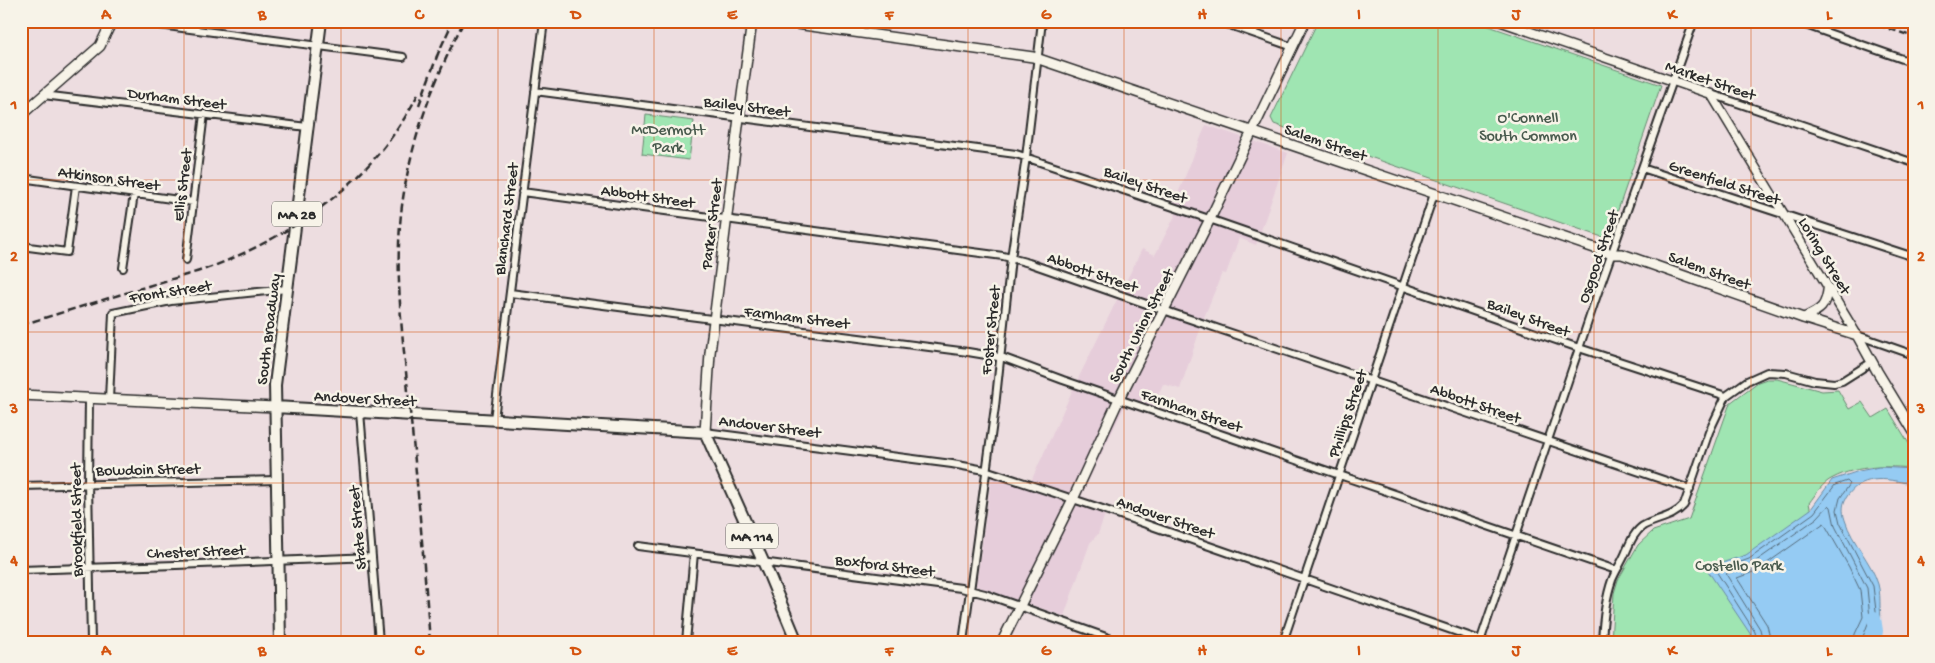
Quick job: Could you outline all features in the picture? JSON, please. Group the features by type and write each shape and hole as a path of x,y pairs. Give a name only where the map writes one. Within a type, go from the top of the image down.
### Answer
{"main road":[{"path":"21,115 100,46 112,21"},
{"name":"South Broadway","path":"280,642 275,385 322,21"},
{"name":"Parker Street","path":"705,432 709,362 738,118 752,21"},
{"name":"Salem Street","path":"775,21 1038,58 1434,194 1612,254 1622,254 1803,318 1857,335"},
{"name":"South Union Street","path":"1002,642 1073,499 1119,399 1165,311 1253,132 1305,21"},
{"name":"Loring Street","path":"1857,335 1914,432"},
{"name":"Andover Street","path":"21,395 275,407 705,432"},
{"name":"MA 114","path":"705,432 797,642"}],"street":[{"path":"129,21 403,57"},
{"name":"Blanchard Street","path":"494,420 544,21"},
{"name":"Foster Street","path":"963,642 1042,21"},
{"path":"1218,21 1293,47"},
{"name":"Market Street","path":"1499,21 1914,163"},
{"name":"Osgood Street","path":"1482,641 1579,348 1694,21"},
{"path":"1794,21 1914,63"},
{"name":"Bailey Street","path":"535,92 1016,154 1210,219 1579,348 1726,396"},
{"name":"Loring Street","path":"1712,94 1857,335"},
{"name":"Durham Street","path":"43,95 307,127"},
{"name":"Ellis Street","path":"186,260 204,114"},
{"name":"Greenfield Street","path":"1642,168 1914,257"},
{"name":"Atkinson Street","path":"21,178 193,202"},
{"path":"21,246 67,252 76,186"},
{"name":"Abbott Street","path":"522,192 1011,258 1690,489"},
{"path":"123,268 134,194"},
{"name":"Phillips Street","path":"1283,642 1434,194"},
{"path":"1803,318 1816,312 1825,304 1828,287"},
{"name":"Front Street","path":"109,399 112,312 171,301 287,289"},
{"name":"Farnham Street","path":"510,293 1000,358 1616,570"},
{"path":"1857,335 1914,355"},
{"path":"1602,642 1604,613 1616,570 1637,532 1642,527 1679,511 1684,505 1709,432 1726,396 1747,381 1767,372 1786,373 1826,384 1842,381 1872,362"},
{"name":"Brookfield Street","path":"89,398 88,483 91,642"},
{"name":"State Street","path":"360,412 379,642"},
{"name":"Andover Street","path":"705,432 952,464 985,470 1482,641"},
{"name":"Bowdoin Street","path":"21,486 276,480"},
{"name":"Boxford Street","path":"638,546 970,590 1120,642"},
{"path":"686,642 694,553"},
{"name":"Chester Street","path":"21,570 372,557"}],"shaded area":[{"path":"1206,125 1288,153 1256,245 1239,238 1226,274 1222,273 1205,315 1180,389 1163,384 1153,407 1129,397 1081,496 1108,506 1098,534 1090,543 1064,616 976,586 992,475 1028,488 1073,389 1142,249 1155,255 1179,208 1173,206"}],"green space":[{"name":"O'Connell South Common","path":"1318,21 1474,21 1661,85 1608,239 1274,124 1271,118"},
{"name":"McDermott Park","path":"646,115 694,121 689,160 642,154"},
{"name":"Costello Park","path":"1767,379 1777,379 1822,391 1838,390 1849,409 1862,402 1873,418 1888,409 1914,452 1914,468 1883,467 1862,469 1843,474 1829,480 1822,486 1809,503 1812,518 1758,629 1743,642 1611,642 1614,593 1618,580 1638,545 1653,531 1689,519 1730,403 1758,382"}],"water":[{"path":"1879,467 1914,469 1914,485 1878,479 1862,483 1848,495 1843,507 1848,528 1871,568 1879,587 1880,621 1878,630 1873,638 1870,642 1752,642 1751,635 1708,571 1712,566 1746,555 1811,509 1832,480"}],"waterway":[{"path":"1874,618 1876,631 1874,642"}],"railway":[{"path":"436,58 453,21"},
{"path":"430,642 402,329 399,246 408,169 420,126 435,83 464,21"},
{"path":"1866,21 1914,37"},
{"path":"419,105 439,51"},
{"path":"21,325 206,269 276,237 332,199 357,176 380,152 401,124 418,94"}]}
